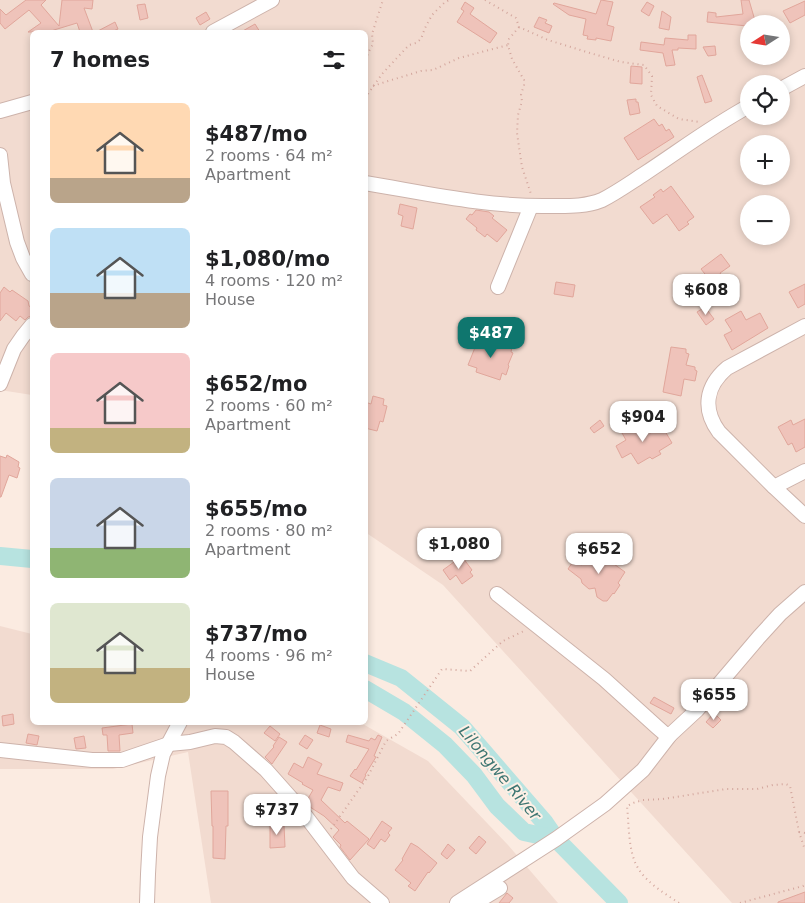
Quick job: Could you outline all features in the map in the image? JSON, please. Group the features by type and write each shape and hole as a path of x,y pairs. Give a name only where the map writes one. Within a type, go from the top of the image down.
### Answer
{"street":[{"path":"218,30 272,0"},
{"path":"790,84 805,76"},
{"path":"0,111 30,103"},
{"path":"368,183 486,203 570,206 600,200 612,194 714,126 740,111"},
{"path":"0,155 3,183 17,242 28,257"},
{"path":"498,287 531,206"},
{"path":"805,326 727,368 719,375 709,396 710,416 719,432 805,516"},
{"path":"0,384 14,349 30,327"},
{"path":"774,487 805,470"},
{"path":"457,903 504,874 605,804 642,770 670,736 698,710 780,614 805,592"},
{"path":"497,594 604,679 665,734 670,736"},
{"path":"147,903 152,819 158,776 163,754 178,725"},
{"path":"0,750 92,760 122,760 169,744 190,742 215,736 226,737 266,770 298,806 353,878 382,903"},
{"path":"475,903 500,888"}],"path":[{"path":"368,53 373,44 372,34 383,0"},
{"path":"368,94 382,74 409,45 421,39 432,15 449,0"},
{"path":"485,0 516,18 519,27 548,40 621,62 644,65 652,76 651,95 657,106 679,118 714,126"},
{"path":"519,27 508,45 512,59 524,80 521,95 522,101 518,115 518,133 522,168 531,195 531,206"},
{"path":"373,86 421,71 433,70 458,58 508,45"},
{"path":"324,840 367,778 386,741 398,734 442,669 470,672 503,641 537,625"},
{"path":"679,903 658,889 636,866 631,850 627,806 633,803 726,789 757,789 786,784 790,786 805,850"},
{"path":"800,832 805,833"},
{"path":"740,903 805,884"}],"shaded area":[{"path":"0,0 805,0 805,903 732,903 443,585 368,534 368,30 30,30 30,395 0,390"},
{"path":"0,626 30,634 30,725 365,725 428,761 508,845 558,903 211,903 188,752 113,769 0,769"}],"building":[{"path":"26,0 46,0 41,5 59,26 62,0 93,0 92,9 84,8 92,30 79,30 77,23 54,30 31,30 41,23 29,10 5,29 0,23 0,9 6,15"},
{"path":"601,0 613,2 607,25 614,27 611,41 596,38 596,40 587,39 588,36 583,35 586,19 569,15 553,4 596,14"},
{"path":"741,0 749,0 753,15 740,15 740,25 707,22 708,12 716,13 716,17 743,14"},
{"path":"805,1 805,15 790,23 790,15 785,15 783,11"},
{"path":"465,2 474,8 470,14 497,33 490,43 457,22 464,11 461,9"},
{"path":"647,2 654,6 649,16 641,11"},
{"path":"145,4 148,18 140,20 137,5"},
{"path":"662,11 671,17 669,30 659,28"},
{"path":"206,12 210,19 200,25 196,18"},
{"path":"539,17 547,20 545,23 552,26 549,33 534,27"},
{"path":"115,22 118,29 116,30 100,30"},
{"path":"255,24 259,30 244,30"},
{"path":"688,35 696,35 696,49 678,48 678,50 672,50 675,65 666,66 663,53 640,50 641,42 664,45 665,38 688,40"},
{"path":"715,46 716,55 708,56 703,47"},
{"path":"631,66 642,67 642,84 630,83"},
{"path":"702,75 712,101 705,103 697,77"},
{"path":"636,99 640,113 630,115 627,100"},
{"path":"654,119 659,126 662,124 666,131 669,129 674,137 638,160 624,138"},
{"path":"671,186 694,217 687,222 689,224 679,231 667,214 653,224 640,207 655,197 653,195 661,189 663,192"},
{"path":"400,204 417,208 413,229 401,226 403,216 398,214"},
{"path":"476,210 489,212 494,216 492,218 507,230 497,242 487,234 485,237 466,219"},
{"path":"721,254 730,266 720,273 722,276 712,283 701,269"},
{"path":"556,282 575,285 573,297 554,294"},
{"path":"805,284 805,304 798,308 789,292"},
{"path":"4,287 28,301 30,316 25,320 20,316 16,321 6,313 0,321 0,293"},
{"path":"705,307 714,319 706,325 697,312"},
{"path":"741,311 746,320 760,313 768,328 732,350 724,335 732,331 725,320"},
{"path":"478,340 494,347 496,341 512,347 511,352 513,353 506,375 502,373 500,380 476,372 477,368 468,365"},
{"path":"671,347 686,349 686,353 689,354 686,365 695,367 697,371 695,381 684,379 681,396 663,392"},
{"path":"373,396 384,399 383,405 387,406 383,422 380,421 377,431 368,429 368,403 371,404"},
{"path":"805,419 805,447 796,452 792,443 788,445 778,427 791,420 793,425"},
{"path":"600,420 604,426 594,433 590,428"},
{"path":"640,423 642,426 644,424 650,433 662,426 672,443 659,451 661,454 652,459 650,457 638,464 631,453 622,458 616,446 626,440 622,433"},
{"path":"7,455 19,462 18,467 20,468 17,478 9,475 0,497 0,456 6,458"},
{"path":"592,551 625,572 618,583 620,585 607,601 597,597 595,588 589,589 582,583 581,579 568,569 574,560 582,565"},
{"path":"460,554 472,570 470,572 473,576 462,584 456,575 450,580 443,570 454,562 452,560"},
{"path":"654,697 674,708 671,714 650,703"},
{"path":"714,713 721,720 713,728 706,722"},
{"path":"13,714 14,724 3,726 2,716"},
{"path":"132,725 133,733 119,735 120,751 108,751 107,735 103,735 102,728"},
{"path":"320,725 331,729 329,737 317,733"},
{"path":"270,726 280,734 275,741 264,733"},
{"path":"28,734 39,736 37,745 26,743"},
{"path":"305,735 313,740 307,749 299,744"},
{"path":"348,735 369,741 371,738 375,740 378,735 382,737 374,756 376,757 362,783 350,776 369,749 346,742"},
{"path":"84,736 86,748 76,749 74,738"},
{"path":"279,737 287,742 272,764 265,757 274,747"},
{"path":"308,757 322,764 317,774 343,783 340,791 328,787 321,800 345,823 347,821 369,839 350,860 340,847 341,845 333,837 339,830 306,802 313,790 288,774 294,763 303,768"},
{"path":"211,791 228,791 228,826 226,826 225,859 213,858"},
{"path":"382,821 392,828 388,833 390,835 385,842 381,839 374,849 367,844"},
{"path":"270,825 284,825 285,847 270,848"},
{"path":"479,836 486,842 476,854 469,848"},
{"path":"411,843 437,863 428,872 415,891 408,886 411,883 395,870 403,860"},
{"path":"448,844 455,850 447,859 441,854"},
{"path":"805,892 805,903 778,903 778,902"},
{"path":"507,893 513,898 509,903 499,903"}],"waterway":[{"name":"Lilongwe River","path":"0,556 30,559"},
{"name":"Lilongwe River","path":"368,664 401,678 462,727 545,823 556,839 619,903"},
{"path":"368,691 404,712 445,745 474,775 497,806 524,832 556,839"}]}
